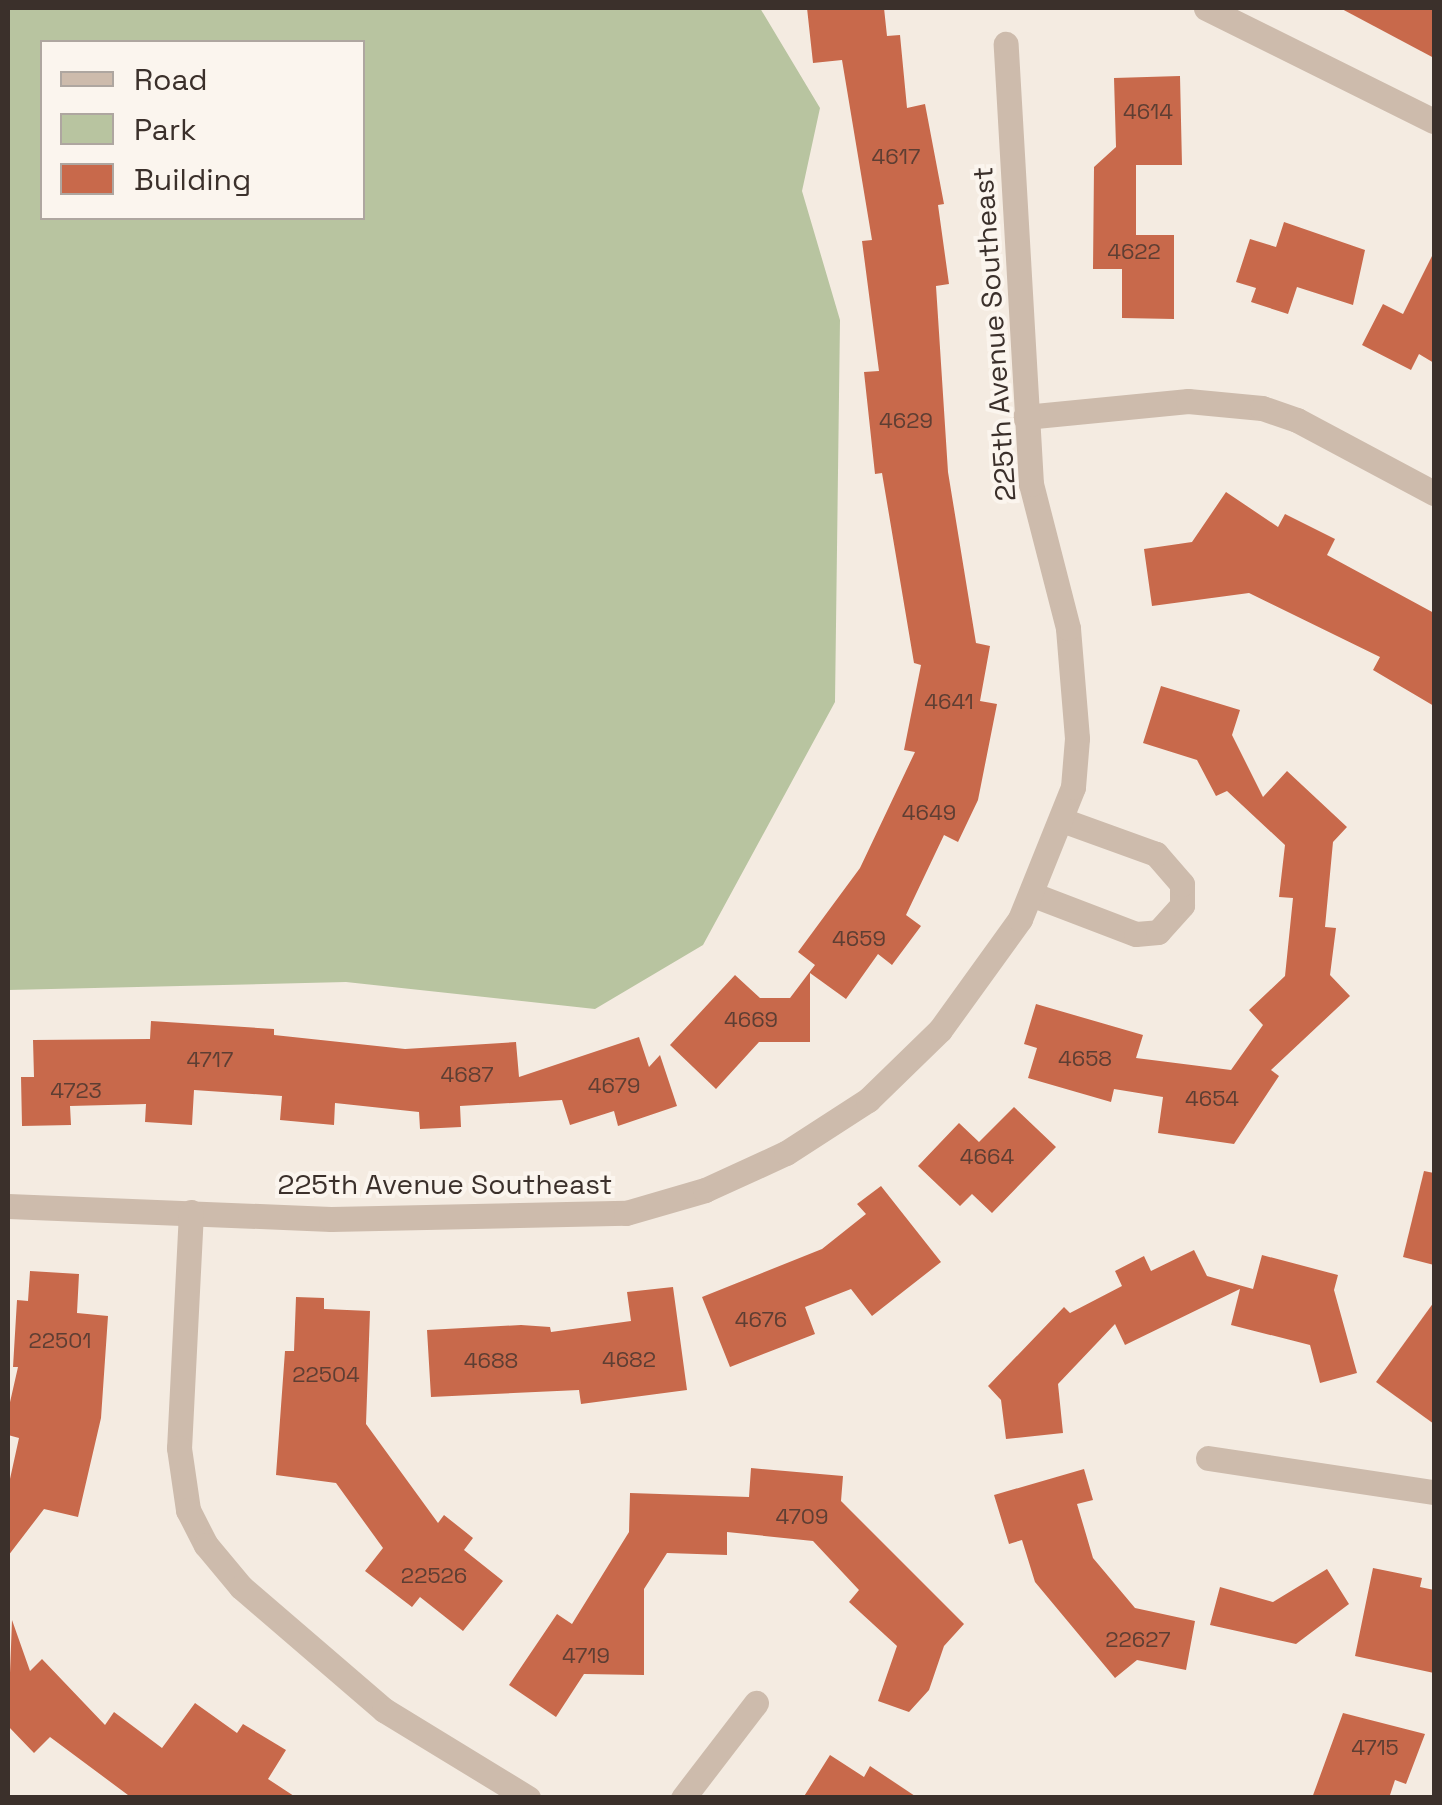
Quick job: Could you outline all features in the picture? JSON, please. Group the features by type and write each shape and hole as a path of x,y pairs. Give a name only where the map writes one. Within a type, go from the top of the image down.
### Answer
{"street":[{"path":"1206,8 1434,121"},
{"name":"225th Avenue Southeast","path":"8,1206 543,1219 626,1213 705,1190 786,1153 868,1100 940,1030 1031,894 1073,787 1076,685 1030,484 1006,44"},
{"path":"1025,417 1188,400 1262,408 1297,420 1434,493"},
{"path":"1031,894 1136,934 1158,932 1182,904 1182,884 1156,854 1062,820"},
{"path":"191,1212 179,1448 188,1510 206,1545 241,1587 384,1710 528,1798"},
{"path":"1208,1458 1434,1492"},
{"path":"683,1798 756,1703"}],"green space":[{"path":"8,8 760,8 820,108 802,191 840,320 835,702 703,945 595,1009 346,982 8,990"}],"building":[{"path":"807,8 884,8 887,36 900,35 907,108 925,104 944,204 938,205 949,284 936,286 948,472 976,643 990,646 980,701 997,704 978,800 958,842 944,835 906,915 921,926 892,965 878,954 846,999 810,973 810,1042 759,1042 716,1089 670,1045 735,975 760,998 790,998 815,965 798,952 860,868 915,752 904,750 921,665 914,663 882,473 875,474 864,372 879,371 862,241 872,240 842,60 813,63"},
{"path":"1340,8 1434,8 1434,58"},
{"path":"1180,76 1182,165 1136,165 1136,235 1174,235 1174,319 1122,318 1122,269 1093,269 1094,167 1116,147 1114,78"},
{"path":"1284,222 1365,250 1353,305 1297,287 1288,314 1251,302 1256,288 1236,282 1250,239 1276,247"},
{"path":"1434,252 1434,363 1419,354 1411,370 1362,345 1383,304 1403,314"},
{"path":"1226,492 1278,527 1285,514 1335,539 1327,555 1434,613 1434,706 1373,670 1380,657 1249,593 1152,606 1144,549 1192,542"},
{"path":"1161,686 1240,710 1232,735 1263,797 1287,771 1347,827 1333,842 1325,927 1336,928 1330,975 1350,996 1271,1070 1279,1076 1234,1144 1158,1133 1163,1097 1114,1089 1111,1102 1028,1078 1037,1048 1024,1044 1036,1004 1143,1035 1136,1058 1231,1070 1263,1025 1249,1010 1285,976 1293,898 1279,897 1285,845 1227,791 1216,796 1197,760 1143,743"},
{"path":"151,1021 274,1029 274,1035 405,1049 516,1042 519,1077 639,1037 649,1067 660,1055 677,1106 618,1126 614,1111 570,1125 562,1100 460,1106 461,1127 420,1129 419,1112 335,1103 334,1125 280,1120 282,1096 194,1090 192,1125 145,1122 146,1104 70,1106 71,1125 22,1126 21,1077 34,1077 33,1040 150,1039"},
{"path":"1014,1107 1056,1147 992,1213 972,1194 960,1206 918,1166 959,1123 979,1142"},
{"path":"1424,1171 1434,1173 1434,1265 1403,1257"},
{"path":"881,1186 941,1262 872,1316 851,1289 805,1307 815,1334 730,1367 702,1297 822,1249 866,1214 857,1204"},
{"path":"1194,1250 1207,1276 1253,1289 1262,1255 1338,1275 1334,1290 1357,1373 1320,1383 1310,1345 1231,1325 1240,1289 1125,1345 1115,1324 1058,1384 1063,1433 1006,1439 1001,1400 988,1386 1064,1307 1070,1313 1122,1286 1115,1271 1144,1256 1151,1271"},
{"path":"30,1271 79,1274 77,1313 108,1316 101,1418 78,1517 44,1509 8,1556 8,1488 19,1438 8,1435 8,1411 18,1367 13,1367 17,1300 28,1301"},
{"path":"673,1287 687,1390 581,1404 579,1390 431,1397 427,1330 521,1325 550,1327 551,1332 631,1321 627,1292"},
{"path":"296,1297 324,1298 324,1309 370,1311 366,1424 438,1523 444,1515 473,1538 464,1550 503,1581 463,1631 420,1597 412,1607 365,1571 383,1548 336,1483 276,1475 285,1351 294,1351"},
{"path":"1434,1302 1434,1424 1376,1382"},
{"path":"751,1468 843,1476 841,1501 964,1624 944,1646 929,1690 909,1712 878,1701 897,1646 849,1602 859,1590 813,1541 727,1532 727,1555 667,1553 644,1589 644,1675 584,1674 556,1717 509,1685 557,1614 572,1624 629,1532 630,1493 749,1497"},
{"path":"1084,1469 1093,1500 1077,1504 1093,1558 1135,1608 1195,1621 1186,1670 1137,1660 1115,1678 1035,1582 1022,1540 1009,1544 994,1495"},
{"path":"1373,1568 1422,1578 1420,1587 1434,1590 1434,1673 1355,1656"},
{"path":"1327,1569 1349,1604 1296,1644 1210,1625 1220,1587 1273,1602"},
{"path":"12,1620 30,1671 42,1659 105,1725 114,1712 162,1748 195,1703 237,1733 243,1724 286,1750 268,1779 297,1798 132,1798 50,1737 34,1753 8,1726"},
{"path":"1343,1713 1425,1734 1406,1784 1395,1780 1389,1798 1312,1798"},
{"path":"830,1755 864,1777 870,1766 918,1798 803,1798"}]}
